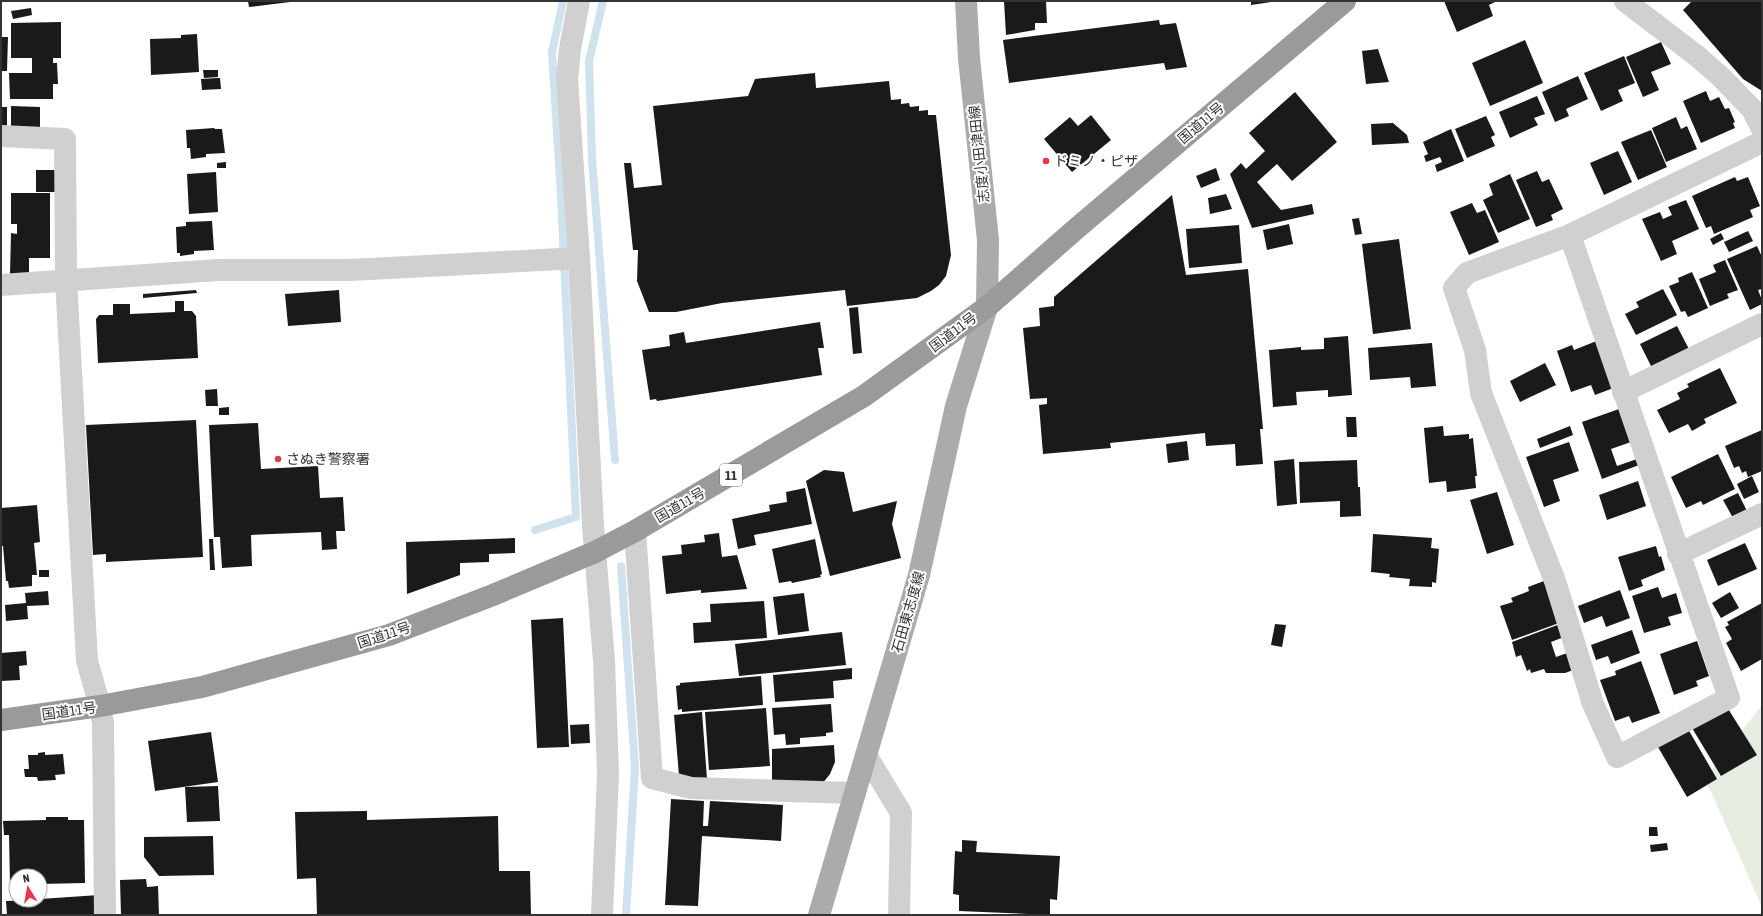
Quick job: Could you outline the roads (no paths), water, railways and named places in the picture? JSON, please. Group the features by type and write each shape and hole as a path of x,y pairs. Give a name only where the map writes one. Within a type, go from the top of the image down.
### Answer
{"highway":[{"name":"国道11号","path":"1,720 100,706 202,687 389,635 493,595 595,552 635,531 864,396 987,307 1340,3"}],"main road":[{"name":"志度小田津田線","path":"966,1 969,58 988,240 987,307"},
{"name":"石田東志度線","path":"819,915 919,576 956,406 987,307"}],"street":[{"path":"579,1 570,50 567,79 580,258 595,552 604,661 608,774 602,915"},
{"path":"1625,1 1697,56 1721,77 1752,109 1762,129"},
{"path":"1,136 65,139 66,280 87,661 100,706 103,723 105,915"},
{"path":"1570,235 1678,554 1729,698 1617,757 1593,704 1555,581 1481,393 1475,350 1454,288 1467,273 1570,235 1762,142"},
{"path":"1,285 218,270 350,270 580,258"},
{"path":"1623,392 1762,324"},
{"path":"1678,554 1762,514"},
{"path":"635,531 652,778 691,788 855,793"},
{"path":"866,755 902,813 899,915"}],"waterway":[{"path":"535,530 576,517 561,196 552,52 563,1"},
{"path":"603,1 589,61 592,159 615,460"},
{"path":"621,566 635,768 626,915"}],"place":[{"name":"ドミノ・ピザ","path":"1046,161"},
{"name":"さぬき警察署","path":"278,459"}]}
